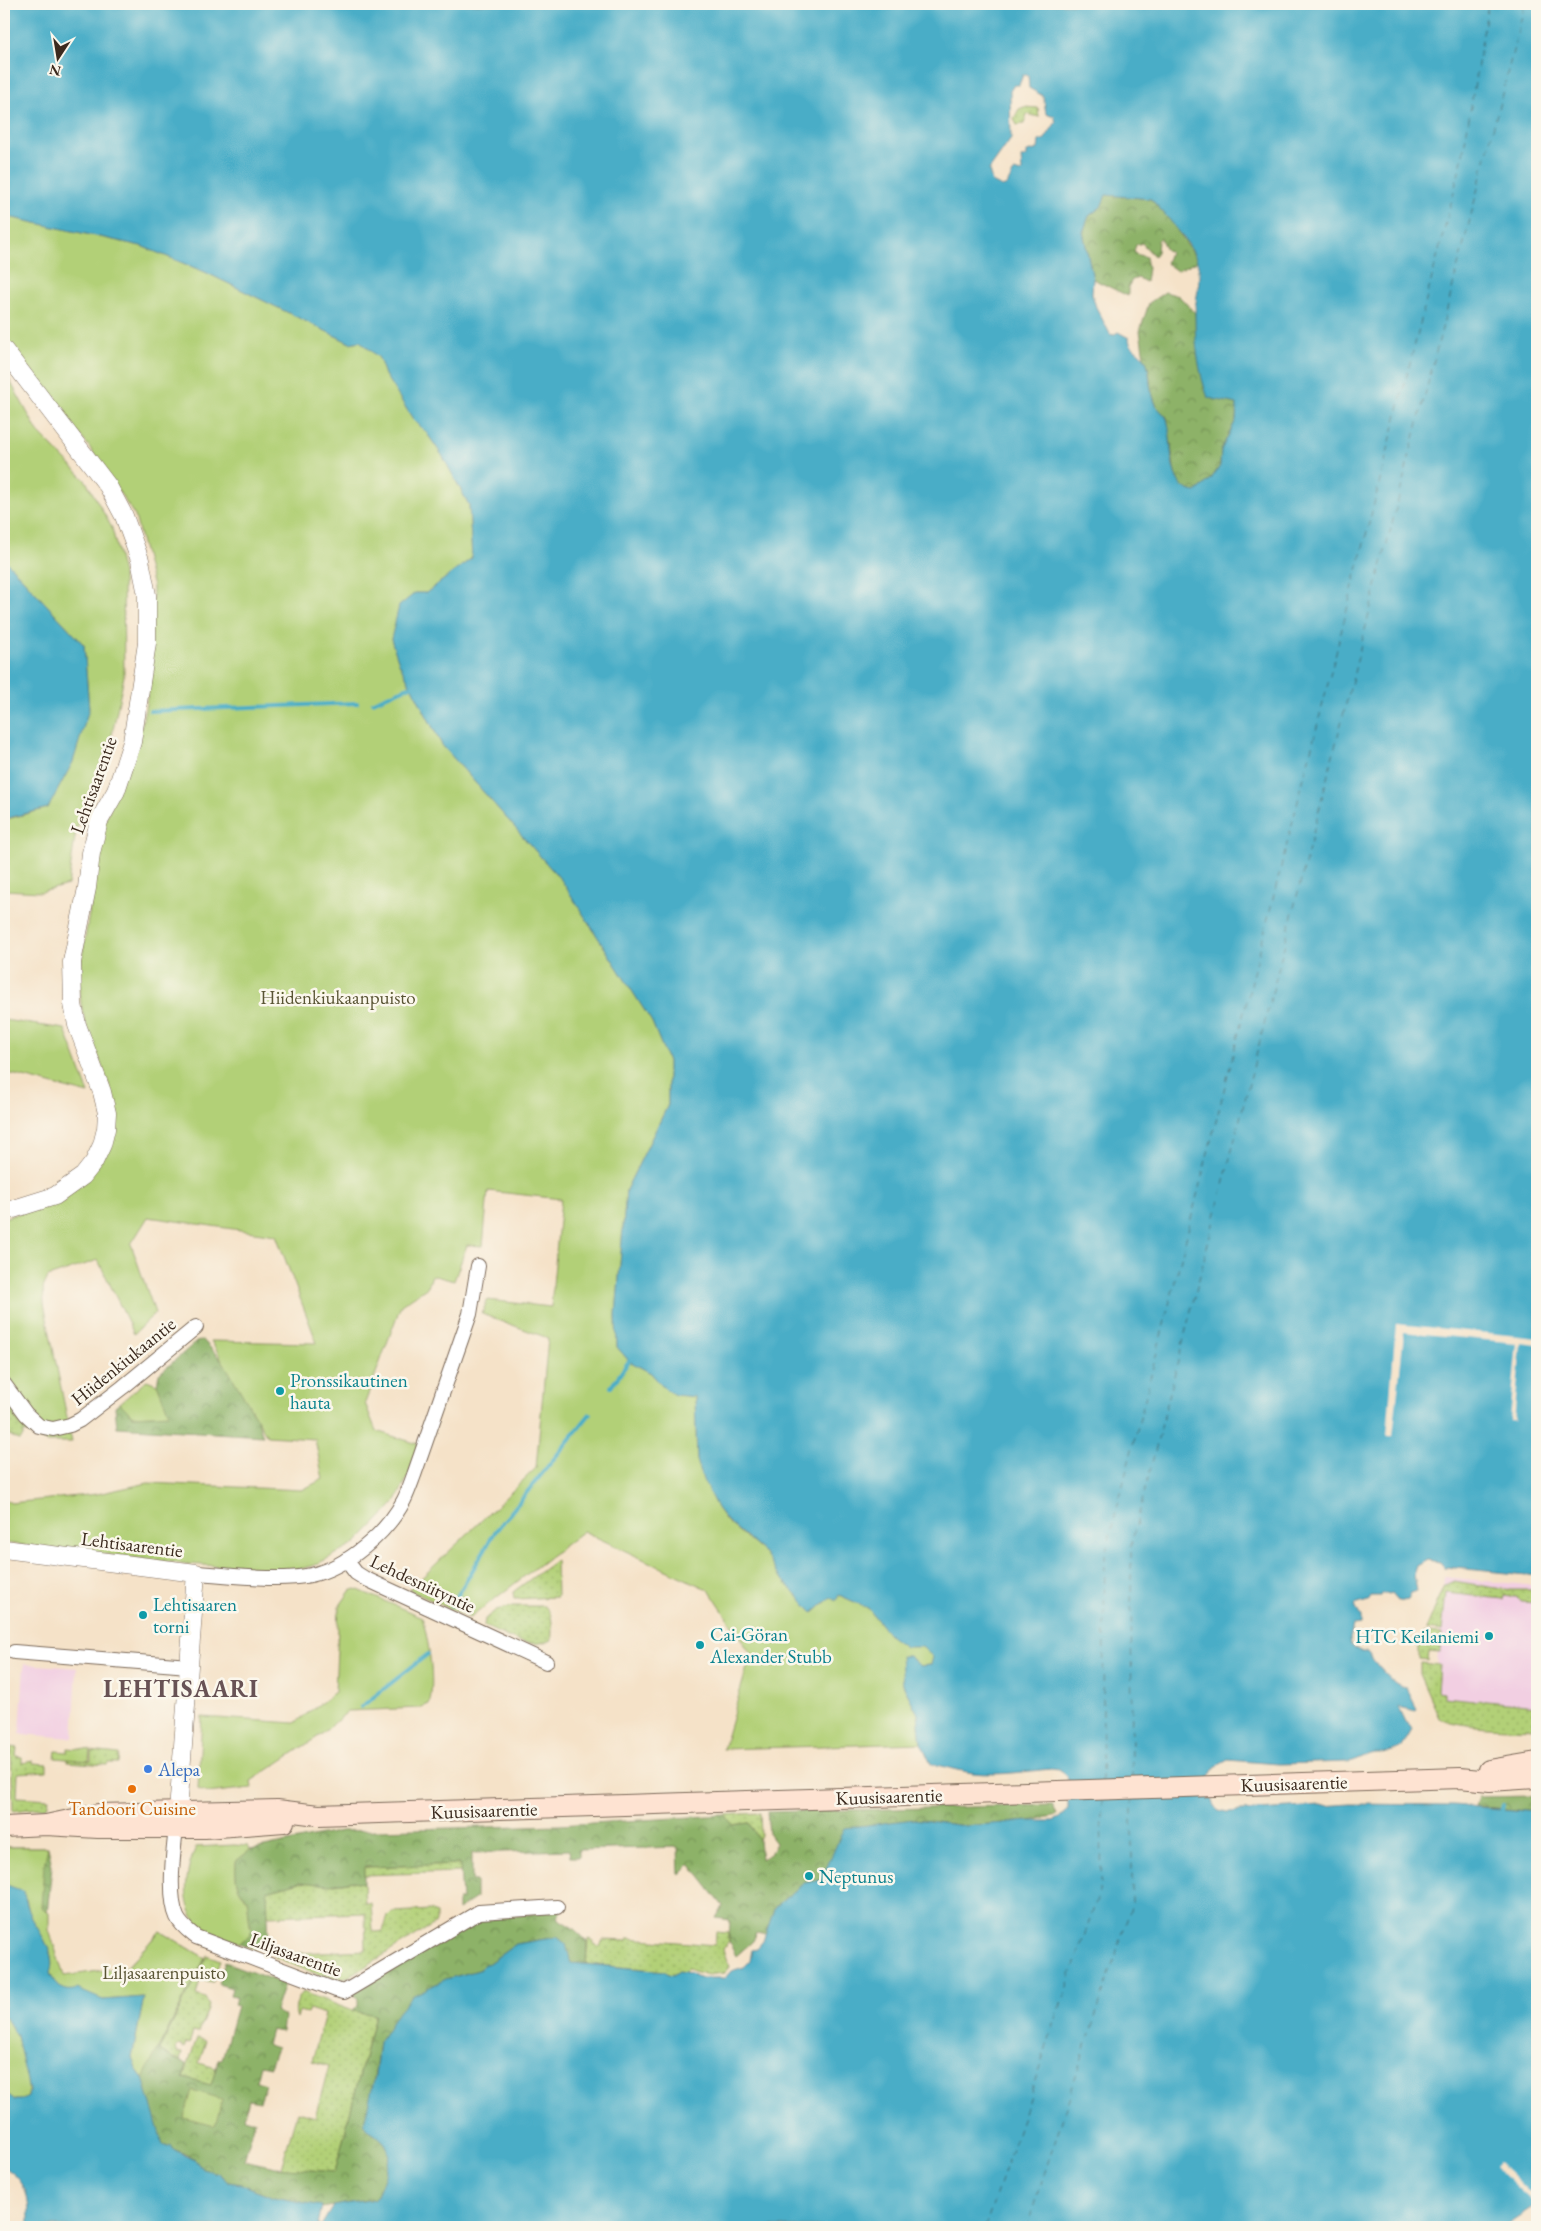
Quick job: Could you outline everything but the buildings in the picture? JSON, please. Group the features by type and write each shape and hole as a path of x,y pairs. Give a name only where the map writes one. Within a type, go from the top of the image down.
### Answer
{"main road":[{"name":"Kuusisaarentie","path":"1460,1778 1493,1769 1537,1762"},
{"name":"Kuusisaarentie","path":"4,1827 46,1825 98,1828 277,1810 318,1815 1218,1785 1460,1778 1490,1782 1537,1778"}],"street":[{"name":"Lehtisaarentie","path":"4,350 108,486 124,516 140,560 147,595 146,643 132,742 116,791 99,821 91,854 87,888 72,962 73,1004 77,1025 102,1092 107,1113 106,1129 102,1145 94,1162 75,1182 56,1196 4,1212"},
{"path":"346,1560 375,1537 404,1500 470,1314 478,1266"},
{"name":"Hiidenkiukaantie","path":"4,1384 26,1414 39,1426 53,1429 70,1425 80,1420 123,1387 196,1327"},
{"name":"Lehtisaarentie","path":"4,1549 196,1573 177,1820"},
{"name":"Lehdesniityntie","path":"196,1573 288,1578 323,1572 346,1560 356,1573 364,1578 546,1662"},
{"path":"14,1652 189,1666"},
{"name":"Liljasaarentie","path":"177,1820 173,1855 173,1906 178,1920 185,1929 196,1937 344,1992 478,1912 557,1907"}],"shaded area":[{"path":"1444,1577 1537,1586 1537,1710 1434,1700"},
{"path":"24,1664 77,1668 73,1738 20,1734"}],"green space":[{"path":"1024,107 1038,108 1039,117 1027,114 1024,124 1017,125 1014,119 1019,109"},
{"path":"1106,194 1151,199 1171,221 1198,261 1177,271 1166,263 1170,252 1165,249 1161,238 1158,240 1157,252 1154,256 1142,243 1136,245 1134,251 1136,254 1146,257 1148,268 1146,282 1138,278 1132,280 1128,287 1128,296 1093,279 1083,232 1089,216 1101,207"},
{"name":"Hiidenkiukaanpuisto","path":"4,216 141,246 205,272 350,343 360,341 379,358 385,375 413,419 426,432 442,455 469,505 472,558 426,593 415,593 391,639 399,663 442,745 562,881 652,1022 668,1061 668,1105 626,1190 616,1315 617,1347 629,1361 651,1373 663,1387 695,1397 697,1460 717,1508 727,1522 765,1553 776,1572 813,1613 831,1597 839,1595 868,1608 890,1636 922,1646 934,1657 931,1665 920,1666 909,1656 903,1685 918,1714 921,1743 723,1749 751,1654 709,1590 583,1531 470,1618 409,1590 536,1468 548,1338 482,1314 487,1300 551,1307 561,1199 488,1191 483,1246 467,1245 454,1281 432,1275 428,1287 401,1305 365,1403 376,1431 418,1444 410,1473 394,1504 355,1544 315,1565 293,1571 187,1564 4,1543 4,1499 11,1503 97,1494 148,1483 302,1490 323,1479 315,1439 267,1436 211,1341 317,1343 276,1235 148,1217 131,1244 155,1313 134,1334 98,1260 48,1277 43,1288 44,1304 72,1442 46,1442 25,1432 4,1403 4,1218 63,1199 113,1122 110,1087 85,1022 81,1004 79,975 104,823 142,724 150,683 153,587 135,516 88,445 60,413 4,340"},
{"path":"1165,292 1179,296 1195,313 1197,342 1237,404 1236,420 1221,450 1220,466 1211,479 1196,492 1188,491 1181,486 1175,475 1167,417 1157,407 1151,391 1149,370 1144,357 1140,331 1149,303"},
{"path":"4,375 9,379 38,432 86,481 112,528 123,574 124,676 112,735 76,830 68,885 41,892 4,890 4,820 48,808 89,709 84,645 4,559"},
{"path":"4,1020 65,1029 89,1094 4,1072"},
{"path":"203,1340 245,1385 263,1436 117,1427 115,1407 120,1403 133,1416 168,1414 157,1384 159,1374 196,1342"},
{"path":"147,1380 157,1384 169,1414 133,1416 120,1403"},
{"path":"4,1403 25,1432 20,1441 4,1432"},
{"path":"556,1560 557,1597 514,1599 513,1592"},
{"path":"1454,1581 1508,1590 1537,1590 1537,1603 1522,1602 1516,1597 1504,1595 1503,1599 1446,1593 1442,1631 1426,1629 1445,1585"},
{"path":"356,1589 422,1617 429,1648 432,1684 429,1704 420,1708 348,1711 322,1734 251,1781 252,1788 207,1793 198,1789 202,1717 295,1723 335,1692 339,1607 350,1591"},
{"path":"514,1606 544,1606 550,1613 552,1621 552,1640 543,1643 526,1643 484,1626 485,1619 496,1610"},
{"path":"1424,1633 1442,1634 1440,1652 1429,1651 1428,1660 1419,1659 1419,1646"},
{"path":"1420,1663 1439,1665 1437,1691 1444,1692 1444,1697 1474,1700 1475,1702 1476,1700 1537,1706 1537,1729 1501,1728 1446,1721 1439,1717 1420,1674"},
{"path":"11,1747 17,1748 16,1756 22,1757 22,1763 33,1761 33,1763 47,1764 47,1771 18,1773 17,1797 49,1799 47,1807 13,1811"},
{"path":"68,1748 90,1750 89,1761 55,1758 56,1751 68,1752"},
{"path":"91,1751 119,1754 118,1763 108,1763 107,1765 68,1762 68,1759 91,1761"},
{"path":"1537,1796 1537,1812 1475,1806 1478,1797"},
{"path":"1053,1805 1057,1815 1030,1821 965,1826 914,1819 832,1860 821,1880 804,1883 775,1907 766,1934 757,1932 753,1941 736,1956 729,1942 730,1920 716,1918 723,1906 690,1864 679,1875 678,1847 579,1850 579,1857 570,1857 569,1850 472,1853 472,1881 476,1881 476,1898 458,1910 458,1900 462,1900 460,1864 364,1867 364,1883 353,1881 329,1885 300,1882 267,1891 269,1944 255,1949 239,1943 251,1935 247,1898 238,1886 236,1861 250,1850 341,1831 559,1825 725,1815 733,1825 749,1823 759,1840 761,1859 770,1854 776,1843 769,1834 767,1812"},
{"path":"760,1813 761,1835 759,1840 749,1823 732,1825 725,1815"},
{"path":"248,1846 250,1850 236,1861 238,1886 247,1898 251,1935 239,1943 206,1929 197,1922 191,1913 186,1891 189,1868 196,1847"},
{"path":"4,1847 48,1847 52,1866 47,1914 34,1909"},
{"name":"Liljasaarenpuisto","path":"4,1847 48,1847 44,1865 41,1907 49,1912 49,1930 64,1976 127,1967 160,1931 205,1958 143,2078 136,2069 132,2058 144,1997 103,2000 63,1990 53,1980 50,1972 52,1965 49,1950 33,1922 26,1899 7,1885 4,1887"},
{"path":"460,1864 461,1872 364,1875 363,1867"},
{"path":"353,1881 364,1883 365,1903 371,1903 373,1930 377,1932 383,1931 388,1916 392,1912 431,1910 436,1913 436,1923 348,1977 329,1977 300,1968 273,1956 276,1954 366,1950 365,1913 268,1916 266,1891 300,1882 342,1883"},
{"path":"561,1910 557,1918 573,1928 587,1941 586,1964 571,1963 557,1937 516,1944 479,1970 446,1979 379,2042 367,2129 383,2140 387,2147 389,2162 385,2177 375,2199 321,2208 321,2206 274,2197 241,2184 228,2182 218,2173 202,2169 188,2155 163,2145 92,1972 127,1967 160,1931 205,1958 159,2050 174,2059 187,2063 183,2078 211,2085 219,2059 222,2059 237,2006 234,2005 236,1997 230,1996 232,1988 218,1984 225,1962 284,1984 275,2011 284,2016 282,2032 271,2030 267,2045 277,2048 270,2067 260,2065 256,2081 266,2084 260,2101 249,2099 244,2118 255,2121 244,2160 275,2167 335,2172 375,2015 353,2011 358,2006 358,1999 353,1993 478,1921"},
{"path":"716,1932 729,1933 729,1942 723,1949 729,1967 724,1973 708,1975 687,1969 685,1972 679,1971 673,1975 668,1974 666,1971 586,1964 588,1939 594,1941 593,1944 600,1946 603,1940 628,1941 628,1938 715,1945"},
{"path":"207,1955 220,1960 213,1982 200,1980 196,1995 205,1998 209,2006 198,2033 193,2032 189,2044 186,2043 184,2048 180,2045 176,2047 177,2053 182,2053 180,2061 159,2050"},
{"path":"303,1992 353,2011 375,2014 335,2172 281,2168 297,2112 315,2117 329,2066 312,2061 325,2014 309,2009 307,2013 299,2011 297,2018 296,2004"},
{"path":"4,2015 17,2036 28,2082 28,2096 21,2100 15,2100 6,2093 4,2095"},
{"path":"197,2038 206,2041 199,2063 216,2068 212,2086 183,2078"},
{"path":"192,2090 222,2099 215,2126 184,2118"}],"water":[{"path":"4,4 1537,4 1537,1576 1446,1567 1445,1569 1439,1562 1427,1560 1417,1566 1414,1575 1417,1591 1411,1593 1408,1599 1397,1601 1391,1594 1382,1593 1380,1596 1371,1596 1368,1601 1355,1605 1361,1618 1361,1625 1353,1626 1350,1639 1351,1646 1362,1652 1367,1652 1390,1679 1406,1687 1417,1709 1416,1711 1399,1707 1406,1722 1412,1729 1401,1748 1388,1752 1373,1753 1348,1762 1279,1764 1228,1760 1215,1767 1210,1776 1211,1799 1214,1806 1219,1810 1228,1812 1351,1804 1453,1805 1537,1812 1537,2205 1504,2227 29,2227 29,2208 26,2192 18,2179 4,2167 4,2095 6,2093 15,2100 21,2100 28,2096 29,2091 17,2036 4,2015 4,1887 7,1885 23,1891 31,1915 49,1951 52,1966 50,1973 60,1987 68,1990 77,1989 103,2000 144,1997 132,2058 136,2069 143,2078 163,2145 167,2147 171,2145 173,2149 195,2160 202,2169 218,2173 228,2182 241,2184 274,2197 322,2206 318,2225 321,2226 333,2206 375,2199 385,2176 389,2159 386,2144 369,2130 364,2123 375,2076 379,2042 398,2012 412,1996 446,1979 479,1970 516,1944 557,1937 566,1944 571,1963 666,1971 668,1974 673,1975 679,1971 701,1978 725,1978 731,1971 744,1967 750,1961 752,1949 757,1948 763,1941 775,1907 804,1883 821,1880 844,1828 914,1819 965,1826 1053,1821 1063,1816 1068,1809 1068,1780 1066,1775 1059,1770 1051,1769 983,1774 931,1764 921,1743 918,1714 903,1685 901,1656 909,1656 920,1666 931,1665 933,1657 922,1647 905,1647 890,1636 868,1608 839,1595 836,1601 831,1597 813,1613 776,1572 765,1553 727,1521 717,1508 703,1480 697,1460 695,1397 675,1395 663,1387 651,1373 629,1361 617,1347 616,1315 626,1190 668,1105 668,1061 652,1022 562,881 442,745 399,663 391,639 399,606 415,593 426,593 472,558 469,505 442,455 426,432 413,419 385,375 379,358 360,341 350,343 205,272 141,246 4,216","holes":["1023,75 1028,75 1029,88 1043,96 1046,113 1054,116 1056,122 1045,139 1039,141 1038,149 1027,152 1027,156 1021,158 1021,173 1014,171 1007,185 1002,187 992,182 989,170 1011,139 1010,91 1014,85 1019,85","1106,195 1151,199 1183,237 1194,254 1199,267 1195,308 1199,367 1208,398 1237,404 1236,420 1221,450 1220,466 1211,479 1196,492 1186,489 1179,482 1175,473 1167,419 1155,402 1145,359 1131,345 1129,338 1118,332 1113,335 1110,334 1096,307 1092,294 1093,279 1083,232 1089,216 1101,207"]},
{"path":"4,559 84,645 89,709 73,762 48,808 4,819"}],"pier":[{"path":"1396,1324 1537,1338 1537,1345 1521,1343 1514,1421 1510,1421 1517,1343 1404,1332 1393,1436 1387,1436"},
{"path":"1499,2162 1537,2199 1537,2205 1495,2166"}],"waterway":[{"path":"373,702 411,686"},
{"path":"150,711 357,703"},
{"path":"611,1387 629,1361"},
{"path":"452,1605 495,1532 590,1414"},
{"path":"361,1707 428,1654"},
{"path":"1502,1809 1503,1805"}],"ferry route":[{"path":"1102,1781 1105,1555 1462,160 1488,4"},
{"path":"1132,1778 1131,1545 1525,4"},
{"path":"1027,2227 1132,1904 1132,1797"},
{"path":"985,2227 1101,1887 1102,1800"}],"place":[{"name":"Pronssikautinen hauta","path":"280,1391"},
{"name":"Lehtisaaren torni","path":"143,1615"},
{"name":"HTC Keilaniemi","path":"1489,1636"},
{"name":"Cai-Göran Alexander Stubb","path":"700,1645"},
{"name":"Alepa","path":"148,1769"},
{"name":"Tandoori Cuisine","path":"132,1789"},
{"name":"Neptunus","path":"809,1876"}],"district":[{"name":"LEHTISAARI","path":"181,1689"}]}
